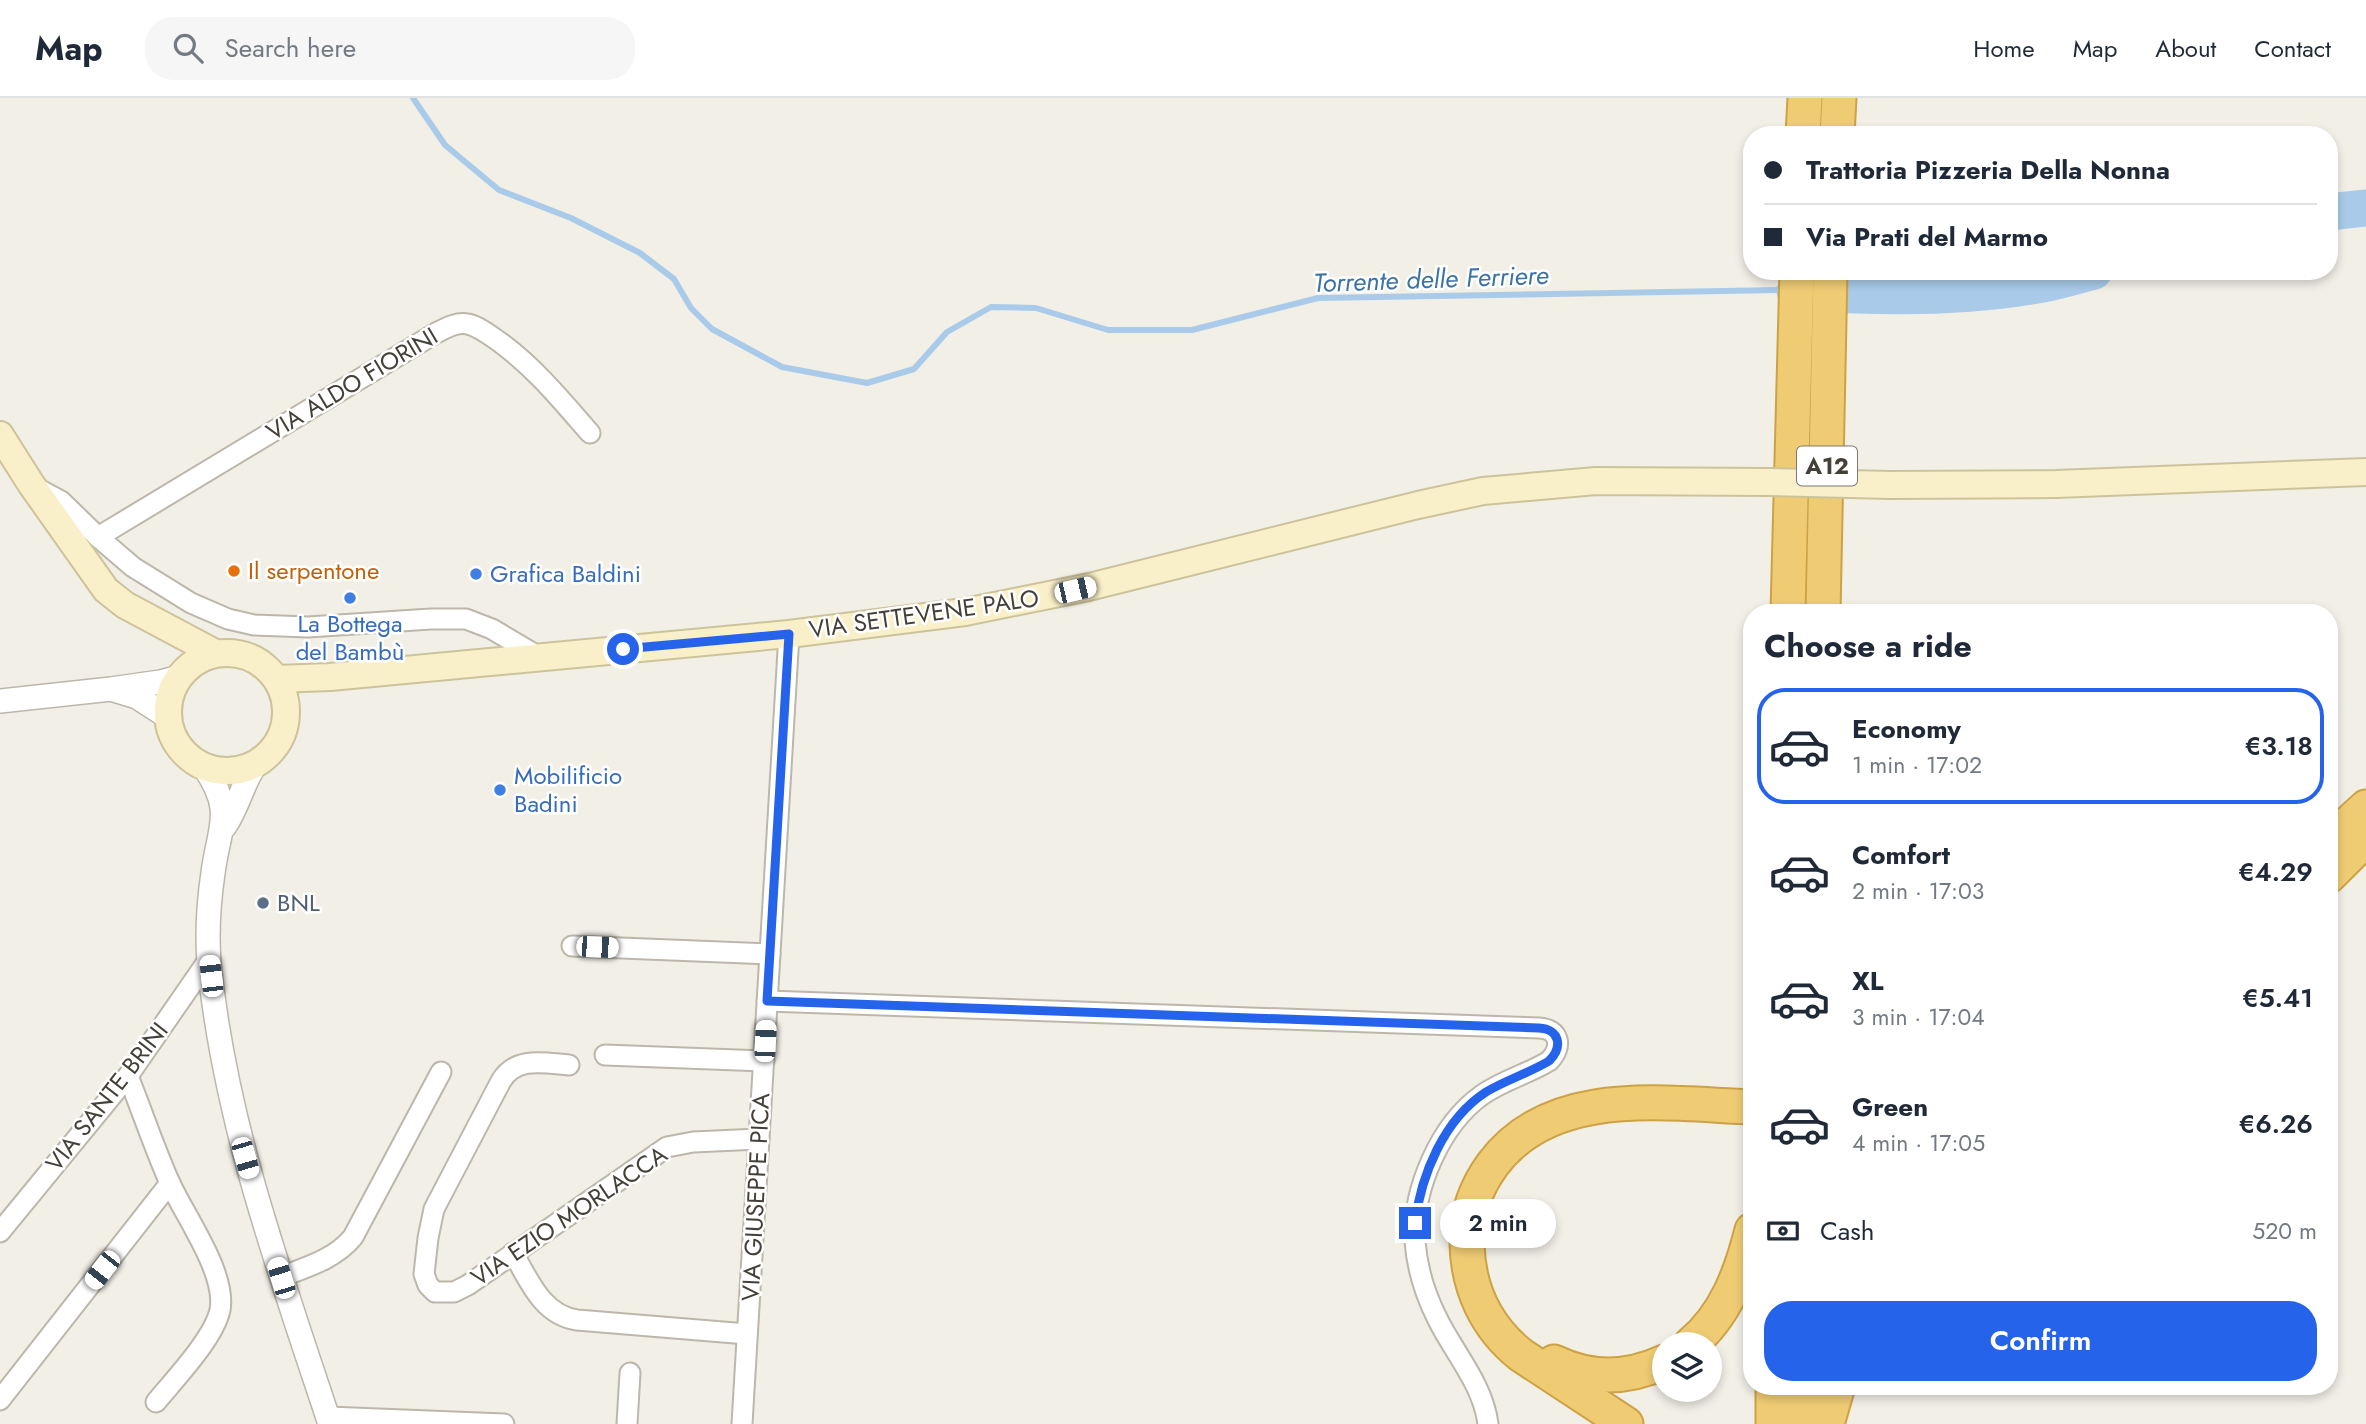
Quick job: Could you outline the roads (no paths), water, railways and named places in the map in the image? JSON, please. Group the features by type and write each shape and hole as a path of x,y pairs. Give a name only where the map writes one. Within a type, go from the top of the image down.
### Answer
{"highway":[{"path":"1803,126 1805,98"},
{"path":"1837,126 1839,98"},
{"name":"A12","path":"1788,604 1797,280"},
{"name":"A12","path":"1823,604 1830,280"},
{"path":"1825,528 1835,604"},
{"path":"2338,833 2366,807"},
{"path":"2338,867 2366,839"},
{"path":"1626,1424 1521,1355 1505,1341 1490,1321 1476,1294 1468,1264 1467,1231 1474,1200 1484,1178 1500,1154 1524,1133 1550,1118 1608,1106 1742,1112"},
{"path":"1652,1366 1632,1373 1595,1376 1569,1370 1530,1348 1505,1325 1487,1297 1479,1265 1479,1222 1489,1190 1507,1164 1530,1142 1554,1128 1583,1119 1607,1115 1742,1112"},
{"path":"1702,1332 1715,1318 1730,1294 1743,1260"},
{"path":"1773,1395 1773,1424"},
{"path":"1804,1424 1805,1395"},
{"path":"1827,1424 1835,1395"}],"main road":[{"path":"0,435 106,590 125,606 215,653"},
{"name":"VIA SETTEVENE PALO","path":"277,679 330,677 911,620 998,606 1221,556 1483,491 1596,481 2056,484 2366,472"},
{"path":"170,630 181,674"},
{"path":"232,652 255,659 267,667 277,679 285,698 285,727 278,743 255,765 240,770 222,771 204,767 190,759 171,732 168,717 172,689 181,674 200,659 215,653 232,652"},
{"path":"287,711 330,677"}],"street":[{"name":"VIA ALDO FIORINI","path":"98,537 436,333 454,325 468,324 480,329 522,359 590,433"},
{"path":"31,484 61,501 133,567 191,603 229,619 254,625 298,627 431,619 467,620 502,634 540,657"},
{"name":"VIA GIUSEPPE PICA","path":"742,1424 789,634"},
{"path":"0,701 111,690 160,682 181,674"},
{"path":"111,690 137,696 168,717"},
{"path":"223,829 234,813 244,781 255,765"},
{"path":"204,767 222,800 223,829 213,872 209,959 219,1040 232,1105 256,1195 329,1421 504,1424"},
{"path":"572,946 770,954"},
{"name":"VIA SANTE BRINI","path":"0,1232 128,1076 209,959"},
{"path":"767,1001 1546,1028 1556,1034 1559,1044 1557,1052 1549,1061 1483,1094 1452,1126 1432,1161 1416,1215 1415,1241 1424,1288 1444,1331 1480,1395 1488,1424"},
{"path":"606,1055 764,1061"},
{"name":"VIA EZIO MORLACCA","path":"569,1065 527,1063 513,1067 504,1075 435,1209 428,1238 425,1280 435,1292 454,1292 468,1285 667,1147 693,1142 759,1139"},
{"path":"281,1278 329,1257 353,1237 441,1072"},
{"path":"128,1076 170,1183 216,1273 220,1288 221,1301 216,1322 156,1402"},
{"path":"0,1400 170,1183"},
{"path":"513,1253 541,1301 561,1316 576,1320 747,1334"},
{"path":"627,1424 630,1373"}],"waterway":[{"name":"Torrente delle Ferriere","path":"413,98 445,145 499,190 571,218 640,253 674,279 691,308 712,329 782,367 867,383 914,369 947,332 991,307 1036,308 1108,330 1192,330 1318,298 1784,290"},
{"path":"2338,211 2366,208"},
{"path":"1795,291 1886,296 1947,295 2007,290 2062,280"}],"place":[{"name":"Il serpentone","path":"234,571"},
{"name":"Grafica Baldini","path":"476,574"},
{"name":"La Bottega del Bambù","path":"350,598"},
{"name":"Mobilificio Badini","path":"500,790"},
{"name":"BNL","path":"263,903"}]}
